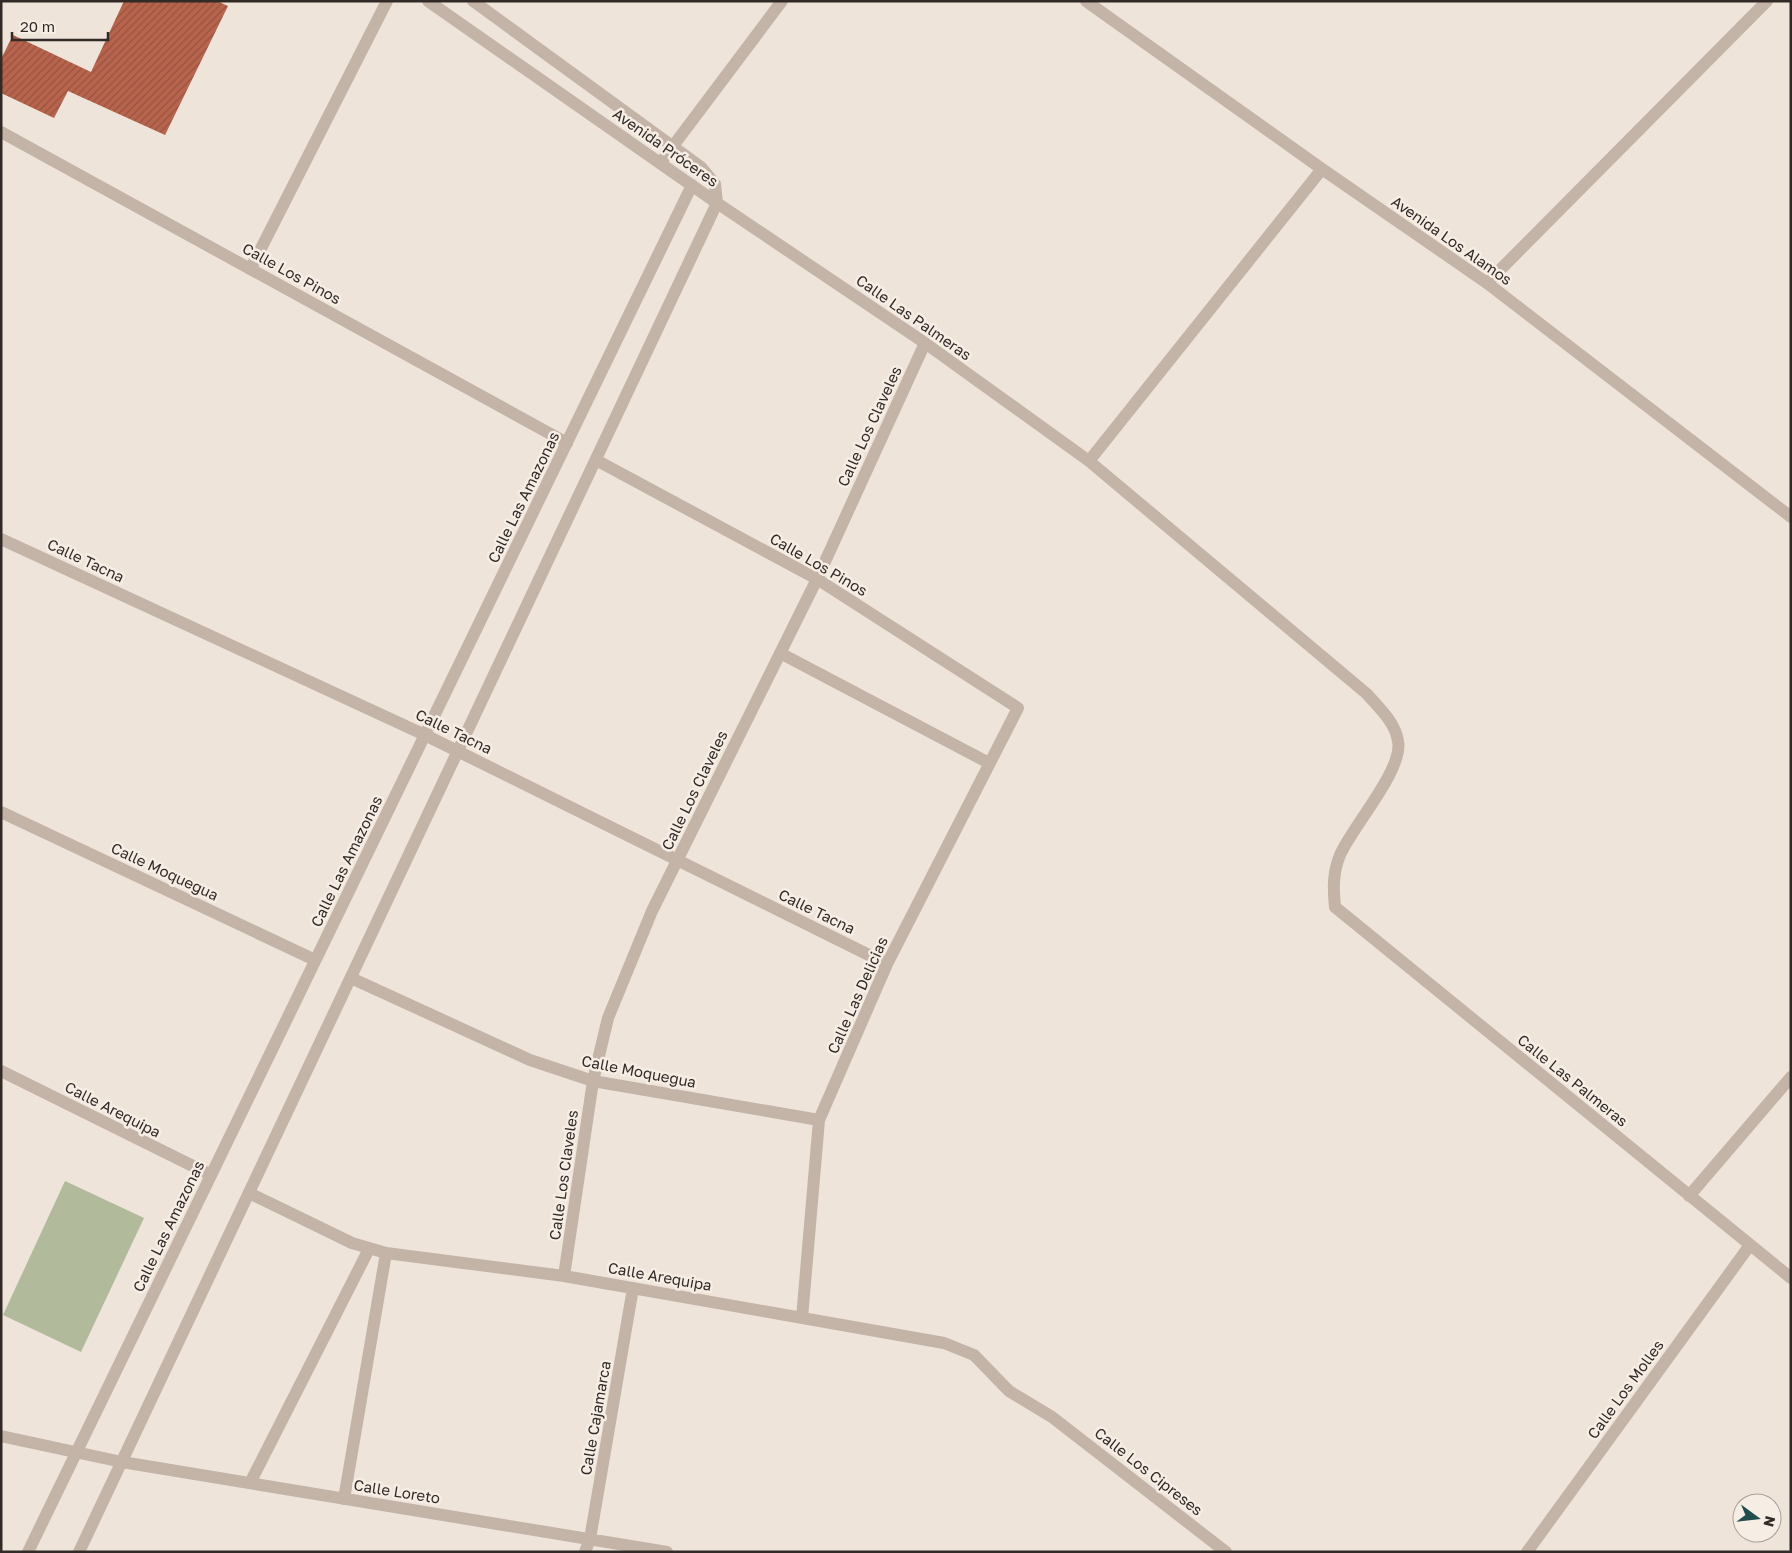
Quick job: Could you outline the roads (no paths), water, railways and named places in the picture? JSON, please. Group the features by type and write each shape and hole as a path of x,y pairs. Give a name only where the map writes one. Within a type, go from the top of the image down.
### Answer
{"street":[{"path":"251,268 387,1"},
{"name":"Avenida Próceres","path":"428,1 661,162 717,203"},
{"name":"Avenida Próceres","path":"473,1 701,167 715,184 717,203"},
{"path":"661,162 782,1"},
{"name":"Avenida Los Alamos","path":"1086,1 1322,169 1488,282 1791,518"},
{"path":"1488,282 1767,1"},
{"name":"Calle Los Pinos","path":"1,132 567,443"},
{"path":"1089,461 1322,169"},
{"name":"Calle Las Amazonas","path":"28,1552 692,185"},
{"path":"79,1552 717,203"},
{"name":"Calle Las Palmeras","path":"717,203 926,343 1089,461 1367,694 1392,724 1399,742 1397,761 1340,855 1332,883 1335,907 1791,1278"},
{"name":"Calle Los Claveles","path":"564,1276 593,1081 608,1018 652,911 817,579 926,343"},
{"name":"Calle Los Pinos","path":"596,460 817,579 1018,708"},
{"name":"Calle Tacna","path":"1,539 425,735 887,964"},
{"path":"780,653 989,763"},
{"name":"Calle Las Delicias","path":"802,1318 819,1120 887,964 1018,708"},
{"name":"Calle Moquegua","path":"1,812 315,960"},
{"name":"Calle Moquegua","path":"351,978 530,1060 593,1081 819,1120"},
{"name":"Calle Arequipa","path":"1,1071 211,1175"},
{"path":"1689,1196 1791,1077"},
{"name":"Calle Arequipa","path":"249,1193 352,1243 386,1253 564,1276 944,1343 974,1356 1009,1391 1052,1416"},
{"name":"Calle Los Molles","path":"1527,1552 1750,1246"},
{"path":"250,1483 369,1249"},
{"path":"344,1499 386,1253"},
{"name":"Calle Cajamarca","path":"585,1552 590,1539 633,1288"},
{"name":"Calle Los Cipreses","path":"1052,1416 1226,1552"},
{"name":"Calle Loreto","path":"1,1436 122,1462 667,1552"}]}
